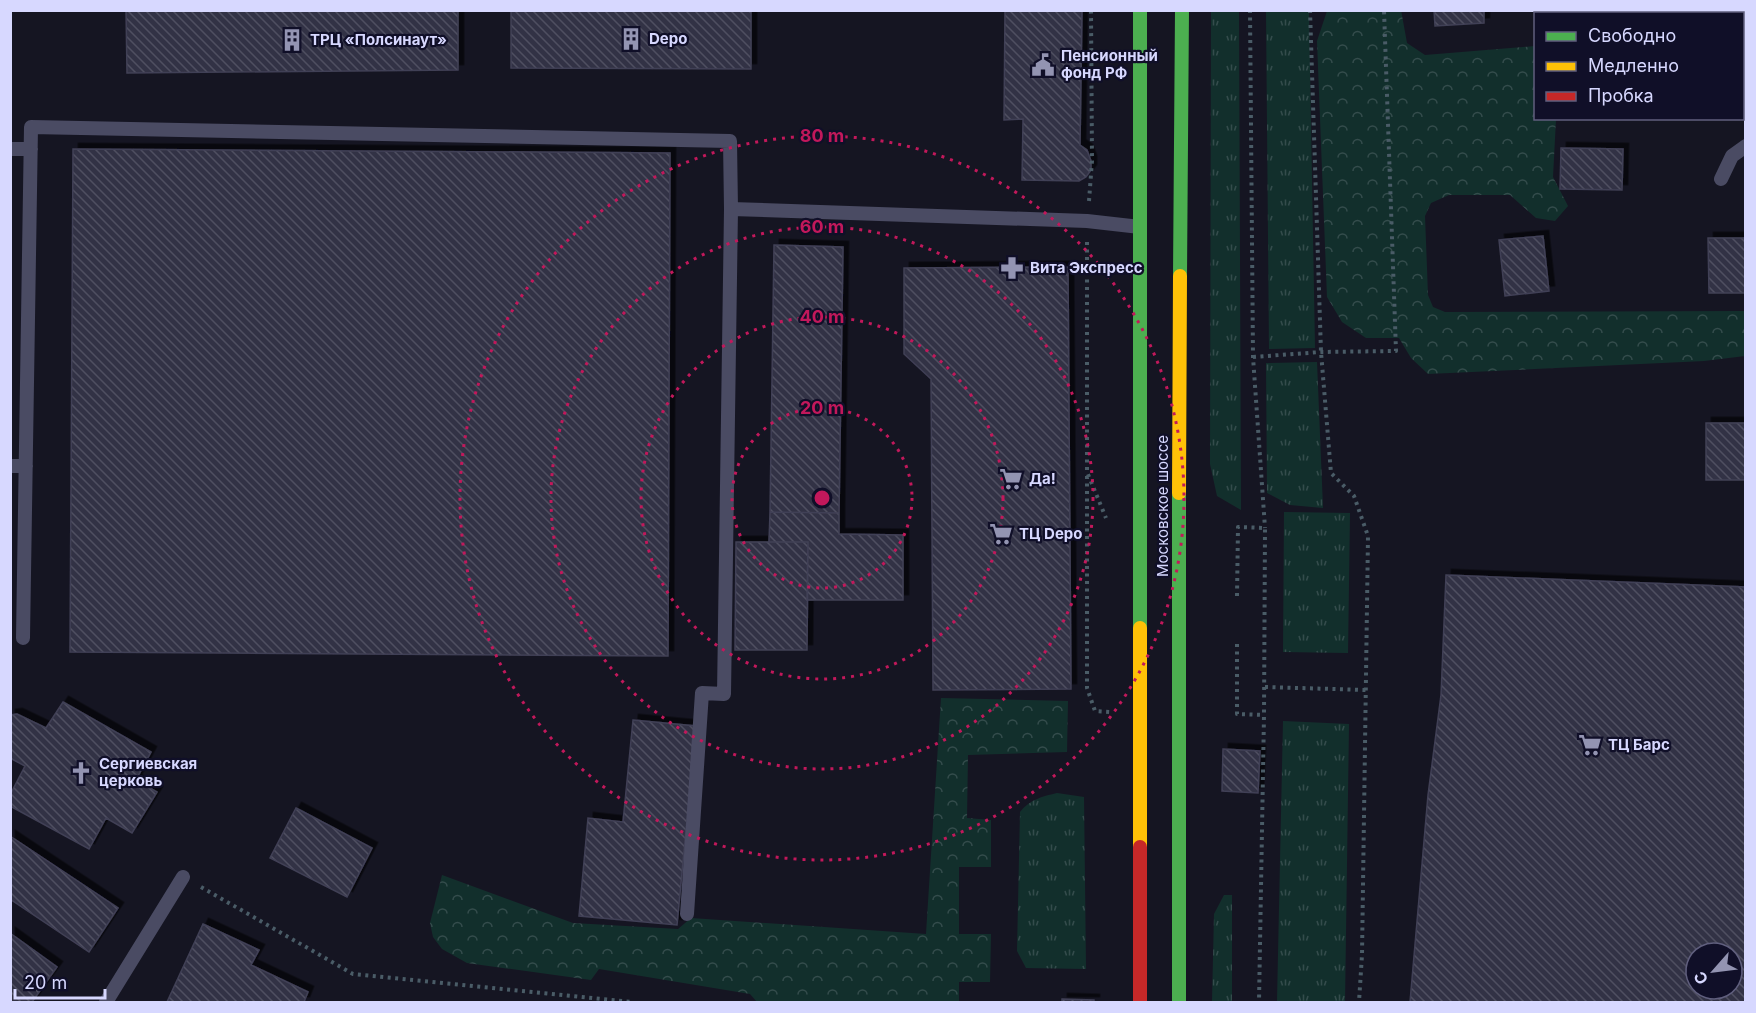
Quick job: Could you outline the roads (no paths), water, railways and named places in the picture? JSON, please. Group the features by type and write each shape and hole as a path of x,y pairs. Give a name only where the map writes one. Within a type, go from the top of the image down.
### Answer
{"main road":[{"name":"Московское шоссе","path":"1140,10 1140,1002"},
{"name":"Московское шоссе","path":"1179,1002 1178,702 1182,10"}],"lane":[{"path":"23,638 31,128 730,141 732,209 724,694 702,693 687,914"},
{"path":"1721,179 1732,156 1746,146"},
{"path":"10,149 31,149"},
{"path":"732,209 1087,221 1140,227"},
{"path":"10,466 26,466"},
{"path":"106,1002 183,877"}],"place":[{"name":"Depo","path":"631,39"},
{"name":"ТРЦ «Полсинаут»","path":"292,40"},
{"name":"Пенсионный фонд РФ","path":"1043,65"},
{"name":"Вита Экспресс","path":"1012,268"},
{"name":"Да!","path":"1011,479"},
{"name":"ТЦ Depo","path":"1001,534"},
{"name":"ТЦ Барс","path":"1590,745"},
{"name":"Сергиевская церковь","path":"81,773"}]}
